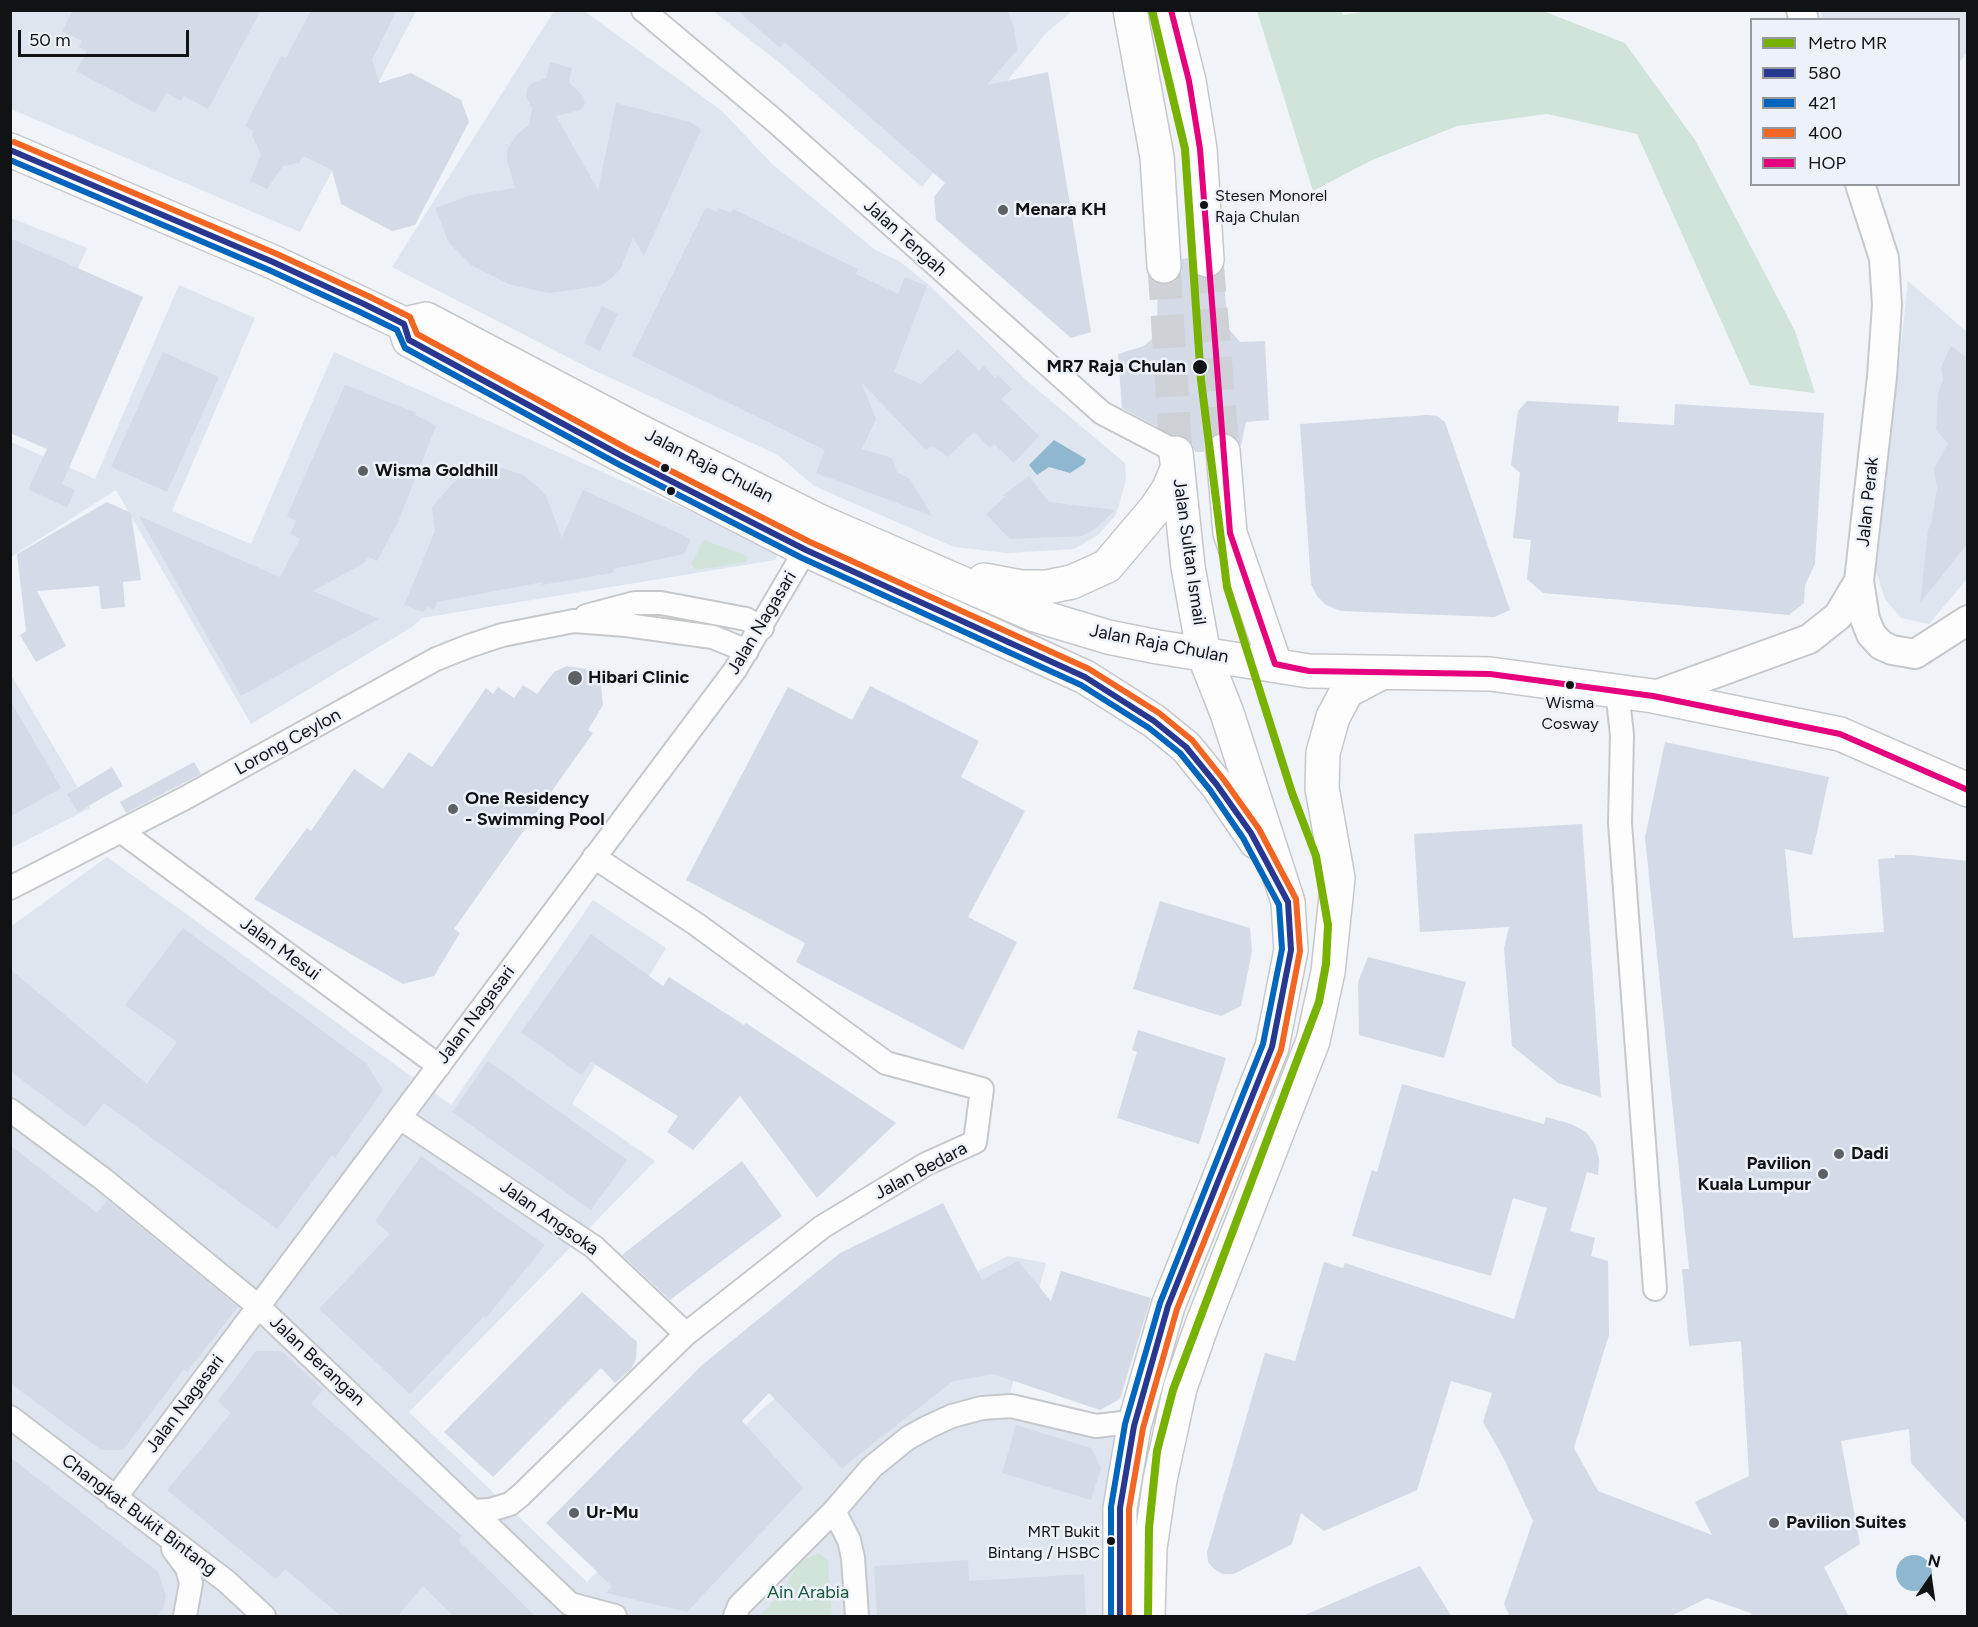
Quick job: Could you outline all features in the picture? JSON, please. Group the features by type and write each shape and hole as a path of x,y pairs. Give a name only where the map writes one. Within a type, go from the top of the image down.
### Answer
{"main road":[{"path":"1130,10 1157,157 1164,266"},
{"path":"1172,10 1189,81 1200,149 1207,260"},
{"name":"Jalan Raja Chulan","path":"10,150 273,262 404,324 426,319 637,430 814,536 1085,677 1154,721 1186,747 1217,785 1251,834 1288,902"},
{"path":"1223,451 1230,533 1237,560 1275,664"},
{"path":"918,564 967,577 1021,587 1047,587 1072,582 1107,566 1120,552 1168,490 1176,458"},
{"name":"Jalan Sultan Ismail","path":"1120,1617 1120,1508 1134,1425 1168,1306 1272,1047 1291,950 1288,902 1227,713 1204,655 1188,567 1176,458"},
{"name":"Jalan Raja Chulan","path":"814,536 918,564 1035,615 1108,637 1309,671 1490,675 1653,696 1840,734 1968,790"},
{"path":"1148,1617 1150,1548 1160,1480 1180,1388 1206,1314 1313,1041 1328,972 1338,878 1322,788 1323,753 1333,717 1347,691 1382,672"}],"street":[{"name":"Jalan Tengah","path":"644,10 774,121 1102,413 1176,458"},
{"name":"Jalan Perak","path":"1653,696 1809,639 1838,616 1859,581 1882,377 1887,305 1884,258 1861,186"},
{"name":"Jalan Nagasari","path":"115,1498 747,651 814,536"},
{"path":"1859,581 1864,619 1881,645 1892,650 1915,654 1968,620"},
{"name":"Lorong Ceylon","path":"10,888 122,832 436,659 502,635 574,621 635,603 661,603 746,619 762,628"},
{"name":"Lorong Ceylon","path":"574,621 705,636 732,643 747,651"},
{"path":"1617,690 1622,735 1620,823 1655,1289"},
{"name":"Jalan Mesui","path":"122,832 439,1066"},
{"name":"Jalan Bedara","path":"472,1510 490,1510 510,1504 686,1334 822,1227 926,1164 975,1142 982,1089 886,1062 696,924 594,857"},
{"name":"Jalan Berangan","path":"10,1110 86,1165 258,1306 570,1604 615,1617"},
{"name":"Jalan Angsoka","path":"400,1118 594,1247 686,1334"},
{"path":"735,1617 740,1606 834,1511 872,1467 908,1438 952,1416 982,1408 1011,1406 1096,1426 1122,1423 1134,1425"},
{"name":"Changkat Bukit Bintang","path":"10,1418 226,1581 264,1617"},
{"path":"834,1511 849,1540 853,1558 857,1617"},
{"path":"159,1532 187,1568 190,1583 185,1617"}],"shaded area":[{"path":"10,11 416,11 300,232 11,109"},
{"path":"554,11 584,11 722,111 772,164 875,250 899,261 928,284 1027,381 1125,463 1126,479 1115,516 1098,535 1074,549 1007,553 954,547 814,486 778,455 591,369 392,267"},
{"path":"713,11 1072,11 1046,33 922,187 781,64"},
{"path":"1820,11 1967,11 1967,52 1960,62 1960,18 1823,18"},
{"path":"11,218 87,248 11,419"},
{"path":"1908,281 1967,332 1967,579 1929,624 1901,618 1885,599 1876,571"},
{"path":"179,285 255,318 172,511 251,544 334,352 779,551 775,560 422,618 412,627 251,724 116,490 11,557 11,442 95,479"},
{"path":"10,673 90,808 11,848 10,848"},
{"path":"107,857 451,1105 593,900 666,948 572,1104 655,1161 409,1412 587,1582 761,1410 860,1329 1008,1256 1046,1263 1009,1397 1115,1439 1103,1616 11,1616 10,927"}],"green space":[{"path":"1373,10 1543,11 1625,43 1695,140 1795,331 1815,393 1750,385 1637,134 1547,114 1457,126 1370,161 1313,191 1257,11 1341,11 1343,15"},
{"path":"704,540 748,558 746,562 697,570 691,564"},
{"name":"Ain Arabia","path":"818,1553 828,1560 832,1616 760,1616 782,1592 799,1563"}],"water":[{"path":"1054,440 1086,459 1084,464 1070,473 1049,467 1037,475 1029,465"},
{"path":"1914,1555 1927,1560 1932,1573 1927,1586 1914,1591 1901,1586 1896,1573 1901,1560"}],"building":[{"path":"73,10 261,10 208,109 184,96 181,101 166,93 155,113 76,71 87,51 79,47 82,41 62,31"},
{"path":"311,10 397,10 372,59 379,83 411,73 461,100 469,122 415,225 392,231 341,204 332,170 303,156 299,163 283,166 267,189 250,181 261,155 252,135 254,131 245,126 281,56 286,58"},
{"path":"737,10 1007,10 1014,27 1017,50 987,85 1048,72 1091,332 1071,338 936,220 934,197 945,183 785,42 780,48"},
{"path":"550,62 572,68 569,82 583,96 585,104 580,110 556,116 598,190 616,103 690,122 701,130 644,256 633,238 621,268 600,286 549,293 511,285 471,265 449,243 435,208 471,195 515,188 507,160 507,150 517,134 529,125 532,108 526,97 527,89 532,83 546,78"},
{"path":"706,207 717,212 719,208 731,213 733,209 858,269 856,274 898,294 905,277 927,286 894,372 921,384 958,349 979,371 984,366 995,378 998,375 1012,389 1001,399 1039,436 1014,463 994,444 990,448 974,432 948,457 934,447 925,449 861,382 876,419 862,449 892,458 897,472 910,479 932,516 816,473 825,450 632,356"},
{"path":"10,238 143,297 62,484 75,490 67,508 28,489 47,449 10,433"},
{"name":"MR7 Raja Chulan","path":"1188,258 1191,270 1199,277 1209,279 1223,269 1228,328 1240,342 1265,341 1269,420 1246,422 1241,446 1231,434 1221,432 1212,436 1206,443 1204,452 1195,452 1191,442 1184,436 1173,435 1122,408 1118,354 1144,346 1153,338 1157,322 1158,283 1166,285 1175,281 1181,274 1182,259"},
{"path":"602,306 618,314 600,351 584,343"},
{"path":"1951,346 1968,359 1968,543 1920,603 1928,530 1931,525 1937,488 1934,469 1948,443 1936,430 1938,394 1943,380 1941,367"},
{"path":"163,352 219,377 167,492 111,467"},
{"path":"345,385 417,413 414,414 436,426 398,522 377,561 369,557 362,564 313,591 379,619 241,696 139,516 280,577 300,539 290,534 296,521 287,516"},
{"path":"1527,401 1619,406 1618,422 1674,425 1675,404 1824,413 1815,564 1805,585 1804,603 1789,615 1543,593 1527,579 1531,540 1513,538 1520,473 1511,465 1518,411"},
{"path":"1437,416 1445,422 1510,610 1494,617 1341,611 1326,605 1317,596 1311,584 1300,424"},
{"path":"502,468 523,475 546,496 562,538 583,490 691,539 684,554 614,569 612,573 542,585 543,582 437,602 434,610 427,607 423,612 404,605 435,531 432,507 453,483 471,472"},
{"path":"1029,476 1049,502 1115,510 1096,528 1082,536 1010,539 986,514 1006,496 1002,496"},
{"path":"107,502 131,513 141,580 123,582 125,607 101,609 99,586 37,591 66,646 36,662 20,635 26,631 17,554"},
{"path":"567,666 586,669 601,684 603,705 588,730 593,733 454,929 460,933 434,976 403,984 254,899 307,828 311,831 354,769 383,789 409,752 432,767 486,688 493,694 498,687 514,698 523,685 537,694 554,672"},
{"path":"870,686 979,741 961,777 1025,811 968,917 1017,942 963,1050 796,962 805,943 686,880 788,687 852,720"},
{"path":"10,700 61,788 10,817"},
{"path":"1665,742 1829,777 1812,855 1785,849 1793,938 1884,932 1878,859 1895,858 1895,855 1911,855 1968,861 1968,1524 1911,1463 1909,1429 1841,1441 1860,1544 1824,1567 1849,1617 1752,1617 1751,1613 1707,1598 1669,1617 1510,1617 1504,1604 1533,1521 1503,1457 1483,1422 1492,1393 1451,1381 1417,1490 1324,1531 1301,1513 1292,1544 1234,1574 1223,1574 1208,1562 1207,1552 1265,1353 1295,1361 1324,1262 1343,1268 1345,1263 1514,1319 1547,1208 1513,1198 1491,1276 1352,1236 1372,1170 1377,1172 1402,1084 1544,1124 1546,1117 1571,1124 1586,1132 1595,1144 1599,1159 1598,1175 1587,1172 1570,1231 1595,1238 1591,1256 1608,1261 1609,1335 1574,1448 1598,1491 1712,1535 1695,1502 1749,1476 1741,1341 1689,1346 1682,1269 1689,1269 1645,837"},
{"path":"194,762 201,774 126,813 120,802"},
{"path":"112,767 123,786 78,812 67,794"},
{"path":"1582,824 1601,1097 1558,1083 1512,1046 1504,948 1509,927 1420,932 1414,834"},
{"path":"1160,901 1250,928 1252,951 1241,1006 1221,1016 1133,989"},
{"path":"183,928 366,1063 383,1090 335,1158 332,1155 277,1229 104,1103 85,1127 10,1071 10,969 147,1084 177,1042 125,1005"},
{"path":"591,934 663,986 669,977 744,1025 746,1023 896,1123 817,1198 740,1096 693,1150 667,1132 678,1116 591,1062 581,1075 521,1032"},
{"path":"1368,957 1466,982 1444,1058 1359,1035 1358,982"},
{"path":"1138,1030 1226,1058 1199,1144 1117,1118 1137,1052 1132,1050"},
{"path":"488,1061 627,1160 591,1210 452,1112"},
{"path":"10,1145 97,1213 107,1200 238,1307 187,1372 184,1369 123,1450 101,1450 10,1383"},
{"path":"421,1156 545,1245 486,1318 484,1316 410,1394 319,1309 390,1234 375,1221"},
{"path":"742,1161 782,1216 670,1300 622,1255"},
{"path":"943,1203 982,1280 1018,1261 1051,1301 1061,1271 1151,1298 1120,1399 1100,1410 993,1374 953,1381 842,1468 769,1393 742,1421 803,1488 687,1612 606,1593 612,1586 546,1523 702,1365 840,1253"},
{"path":"582,1292 637,1342 636,1359 631,1369 615,1383 601,1368 493,1477 444,1432"},
{"path":"256,1351 282,1351 323,1390 311,1404 462,1536 458,1540 536,1617 454,1617 423,1586 397,1617 342,1617 285,1569 276,1579 167,1490 231,1413 218,1401"},
{"path":"1016,1425 1091,1448 1101,1468 1091,1500 1002,1473"},
{"path":"10,1457 158,1572 166,1596 164,1607 157,1617 10,1617"},
{"path":"968,1560 969,1581 1084,1574 1086,1617 877,1617 874,1566"},
{"path":"1420,1566 1452,1617 1300,1617 1363,1590"}],"tunnel":[{"path":"1207,260 1223,451"},
{"path":"1164,266 1176,453"}],"metro line":[{"name":"MR","path":"1148,1616 1149,1528 1157,1451 1173,1390 1319,1002 1326,964 1328,925 1316,856 1292,793 1227,587 1201,380 1185,149 1152,10"}],"transit line":[{"name":"HOP","path":"1171,10 1189,81 1200,149 1230,533 1275,664 1309,671 1490,674 1653,696 1840,734 1968,790"},
{"name":"400","path":"14,142 277,254 368,296 410,317 417,334 628,449 810,542 1089,669 1159,713 1192,740 1224,780 1259,829 1296,899 1300,951 1281,1050 1177,1309 1143,1428 1129,1509 1129,1616"},
{"name":"580","path":"10,150 273,262 364,304 404,324 409,340 624,457 806,550 1085,677 1154,721 1186,747 1217,785 1251,833 1288,902 1291,950 1272,1047 1168,1306 1134,1426 1120,1508 1120,1616"},
{"name":"421","path":"10,160 269,270 397,330 405,348 620,465 802,558 1081,685 1149,728 1180,753 1210,790 1243,838 1279,905 1282,949 1263,1044 1160,1303 1125,1424 1111,1507 1111,1616"}],"place":[{"name":"Stesen Monorel Raja Chulan","path":"1204,205"},
{"name":"Menara KH","path":"1003,210"},
{"name":"MR7 Raja Chulan","path":"1200,367"},
{"name":"Wisma Goldhill","path":"363,471"},
{"name":"Hibari Clinic","path":"575,678"},
{"name":"Wisma Cosway","path":"1570,685"},
{"name":"One Residency - Swimming Pool","path":"453,809"},
{"name":"Dadi","path":"1839,1154"},
{"name":"Pavilion Kuala Lumpur","path":"1823,1174"},
{"name":"Ur-Mu","path":"574,1513"},
{"name":"Pavilion Suites","path":"1774,1523"},
{"name":"MRT Bukit Bintang / HSBC","path":"1111,1541"}]}
